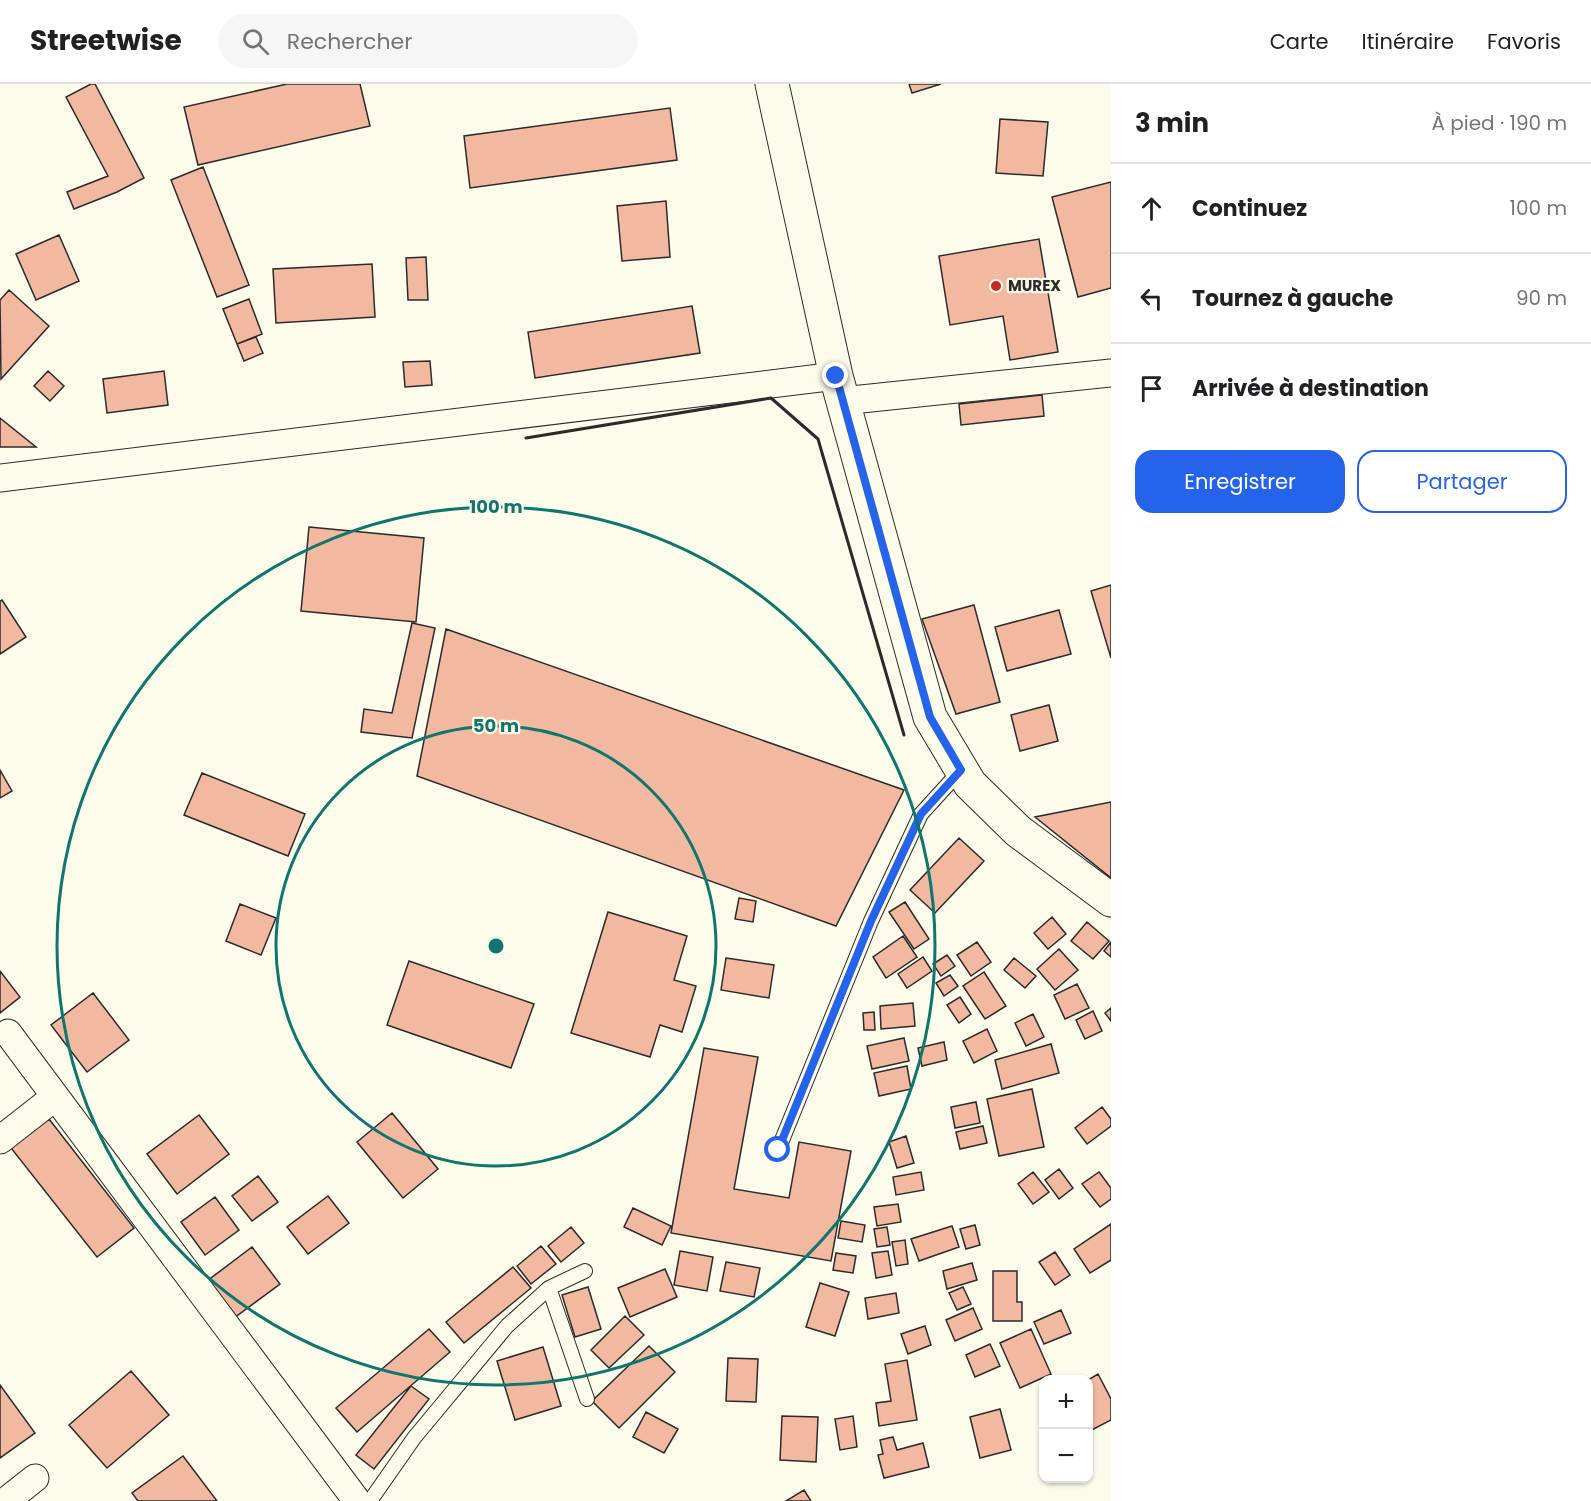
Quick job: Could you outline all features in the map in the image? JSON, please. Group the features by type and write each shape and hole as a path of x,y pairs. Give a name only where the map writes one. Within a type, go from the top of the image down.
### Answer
{"street":[{"path":"772,84 839,388 930,717 970,784 1018,831 1111,900"},
{"path":"0,478 839,388 1111,373"},
{"path":"8,1033 357,1501"},
{"path":"0,1140 55,1097"},
{"path":"6,1501 35,1478"}],"lane":[{"path":"778,1150 871,921 921,814 961,770"},
{"path":"370,1501 414,1438 507,1326 549,1288 585,1271"},
{"path":"549,1288 587,1398"}],"building":[{"path":"95,84 144,178 117,192 74,209 67,192 108,176 66,97"},
{"path":"287,84 360,84 370,126 198,165 184,107"},
{"path":"909,84 941,84 912,93"},
{"path":"670,108 677,160 470,188 464,136"},
{"path":"1000,119 1048,122 1043,176 996,173"},
{"path":"203,167 249,285 217,297 171,180"},
{"path":"1111,182 1111,288 1078,297 1052,197"},
{"path":"666,201 670,257 622,261 617,206"},
{"path":"59,235 79,281 36,300 16,254"},
{"name":"MUREX","path":"1039,239 1058,352 1010,360 1003,316 950,325 939,256"},
{"path":"426,257 428,300 408,300 406,258"},
{"path":"372,264 375,317 276,323 273,269"},
{"path":"9,290 49,326 1,379 0,300"},
{"path":"249,299 262,334 237,344 223,309"},
{"path":"692,306 700,353 535,378 528,332"},
{"path":"256,337 263,353 244,361 237,344"},
{"path":"430,361 432,385 405,387 403,362"},
{"path":"48,371 64,386 50,401 34,386"},
{"path":"164,371 168,405 107,413 103,379"},
{"path":"1042,395 1044,416 961,425 959,404"},
{"path":"0,418 36,447 0,447"},
{"path":"309,527 424,538 416,622 301,611"},
{"path":"1111,585 1111,658 1091,591"},
{"path":"2,600 26,637 0,654 0,601"},
{"path":"974,605 1000,702 956,714 922,619"},
{"path":"1059,610 1071,654 1007,671 995,627"},
{"path":"412,623 435,628 412,738 361,732 364,709 392,713"},
{"path":"446,629 904,790 836,926 417,776"},
{"path":"1049,705 1058,741 1020,751 1011,715"},
{"path":"0,770 12,791 0,798"},
{"path":"202,773 305,814 288,856 184,815"},
{"path":"1111,802 1111,878 1035,817"},
{"path":"959,838 984,861 935,913 910,890"},
{"path":"739,898 756,901 753,922 735,919"},
{"path":"905,902 929,939 914,949 889,912"},
{"path":"240,904 276,918 261,955 226,941"},
{"path":"608,912 687,936 674,980 696,986 682,1032 660,1025 650,1057 571,1033"},
{"path":"1052,917 1066,934 1048,949 1034,933"},
{"path":"1087,922 1109,941 1093,959 1071,941"},
{"path":"903,936 917,957 886,978 873,957"},
{"path":"977,942 991,962 971,976 957,955"},
{"path":"1111,942 1111,957 1104,951"},
{"path":"1059,949 1078,970 1055,990 1037,969"},
{"path":"947,955 955,966 941,976 933,964"},
{"path":"923,957 932,971 907,988 898,974"},
{"path":"726,958 774,965 769,998 721,990"},
{"path":"1014,958 1036,976 1025,988 1004,970"},
{"path":"409,961 534,1004 511,1068 387,1025"},
{"path":"0,971 20,997 0,1013"},
{"path":"984,972 1006,1006 985,1019 963,986"},
{"path":"950,975 958,986 944,996 936,983"},
{"path":"1077,984 1089,1008 1065,1019 1054,995"},
{"path":"93,993 129,1040 87,1072 51,1025"},
{"path":"960,997 971,1014 959,1023 947,1005"},
{"path":"913,1003 915,1026 881,1029 880,1006"},
{"path":"1111,1008 1111,1021 1105,1013"},
{"path":"1093,1011 1102,1031 1085,1039 1076,1020"},
{"path":"874,1012 875,1030 864,1030 863,1013"},
{"path":"1033,1014 1044,1037 1026,1046 1015,1023"},
{"path":"987,1029 997,1051 974,1063 963,1041"},
{"path":"904,1038 909,1061 872,1069 867,1046"},
{"path":"944,1042 947,1060 922,1066 918,1048"},
{"path":"1051,1044 1059,1073 1002,1089 995,1060"},
{"path":"704,1048 758,1057 734,1189 789,1198 799,1142 851,1151 831,1261 671,1233"},
{"path":"907,1066 911,1089 879,1096 874,1073"},
{"path":"1032,1089 1044,1147 999,1156 987,1099"},
{"path":"976,1102 980,1123 955,1128 951,1107"},
{"path":"1102,1107 1111,1119 1111,1126 1087,1144 1075,1128"},
{"path":"392,1113 438,1169 403,1198 357,1142"},
{"path":"199,1115 229,1154 177,1194 147,1154"},
{"path":"49,1119 134,1228 97,1257 11,1148"},
{"path":"983,1126 987,1143 960,1149 956,1132"},
{"path":"906,1136 914,1163 897,1168 889,1142"},
{"path":"1059,1169 1073,1188 1059,1199 1045,1180"},
{"path":"921,1172 924,1190 896,1195 893,1177"},
{"path":"1033,1172 1049,1192 1033,1204 1018,1184"},
{"path":"1099,1172 1111,1188 1111,1199 1100,1207 1082,1184"},
{"path":"258,1176 278,1202 252,1221 232,1196"},
{"path":"328,1196 349,1223 308,1254 287,1227"},
{"path":"215,1197 239,1230 205,1255 181,1222"},
{"path":"898,1204 901,1222 877,1226 874,1207"},
{"path":"633,1208 671,1226 662,1245 624,1227"},
{"path":"841,1221 865,1225 862,1242 838,1238"},
{"path":"1111,1224 1111,1260 1090,1273 1074,1249"},
{"path":"975,1225 980,1245 966,1249 960,1229"},
{"path":"952,1226 959,1247 919,1261 911,1239"},
{"path":"571,1227 584,1243 561,1262 548,1246"},
{"path":"887,1227 890,1245 877,1247 874,1229"},
{"path":"905,1240 908,1264 896,1266 892,1242"},
{"path":"541,1246 556,1264 531,1284 517,1266"},
{"path":"252,1247 280,1284 234,1318 207,1281"},
{"path":"680,1251 713,1257 707,1291 674,1285"},
{"path":"888,1251 892,1275 876,1278 872,1253"},
{"path":"1055,1252 1070,1275 1055,1285 1039,1262"},
{"path":"836,1253 856,1256 853,1273 833,1270"},
{"path":"726,1262 760,1268 754,1297 720,1291"},
{"path":"972,1263 977,1280 947,1289 943,1271"},
{"path":"513,1267 531,1288 464,1343 446,1322"},
{"path":"665,1269 677,1297 630,1317 618,1288"},
{"path":"993,1271 1017,1271 1017,1302 1022,1302 1022,1321 993,1321"},
{"path":"820,1283 849,1292 835,1336 806,1327"},
{"path":"588,1287 601,1329 575,1337 562,1295"},
{"path":"963,1287 971,1304 957,1310 949,1293"},
{"path":"896,1293 899,1313 868,1319 865,1298"},
{"path":"973,1308 982,1329 955,1341 946,1320"},
{"path":"1061,1310 1071,1333 1044,1344 1034,1322"},
{"path":"625,1316 644,1335 609,1368 591,1350"},
{"path":"925,1326 931,1345 908,1354 901,1334"},
{"path":"429,1329 450,1352 357,1432 336,1408"},
{"path":"1031,1329 1051,1374 1039,1375 1039,1379 1020,1388 1000,1343"},
{"path":"990,1344 1000,1366 975,1377 966,1355"},
{"path":"649,1346 675,1372 619,1428 592,1401"},
{"path":"543,1347 561,1406 515,1420 497,1361"},
{"path":"728,1358 758,1359 756,1402 726,1401"},
{"path":"907,1360 917,1420 879,1426 876,1403 891,1401 885,1364"},
{"path":"131,1371 169,1415 107,1468 69,1425"},
{"path":"1098,1374 1111,1399 1111,1420 1093,1429 1093,1429 1093,1377"},
{"path":"0,1385 35,1433 0,1458"},
{"path":"411,1386 429,1399 374,1469 356,1455"},
{"path":"1000,1409 1011,1450 980,1458 970,1417"},
{"path":"646,1412 678,1429 664,1453 633,1437"},
{"path":"782,1416 818,1417 816,1462 780,1460"},
{"path":"853,1416 857,1447 840,1450 835,1419"},
{"path":"893,1437 897,1450 923,1443 929,1467 884,1478 878,1455 883,1454 880,1440"},
{"path":"183,1456 217,1501 138,1501 132,1493"},
{"path":"804,1490 811,1501 786,1501"}],"wall":[{"path":"526,438 771,398 818,439 904,735"}],"place":[{"name":"MUREX","path":"996,286"}],"route":[{"path":"778,1150 871,921 921,814 961,770 930,717 836,376"}]}
